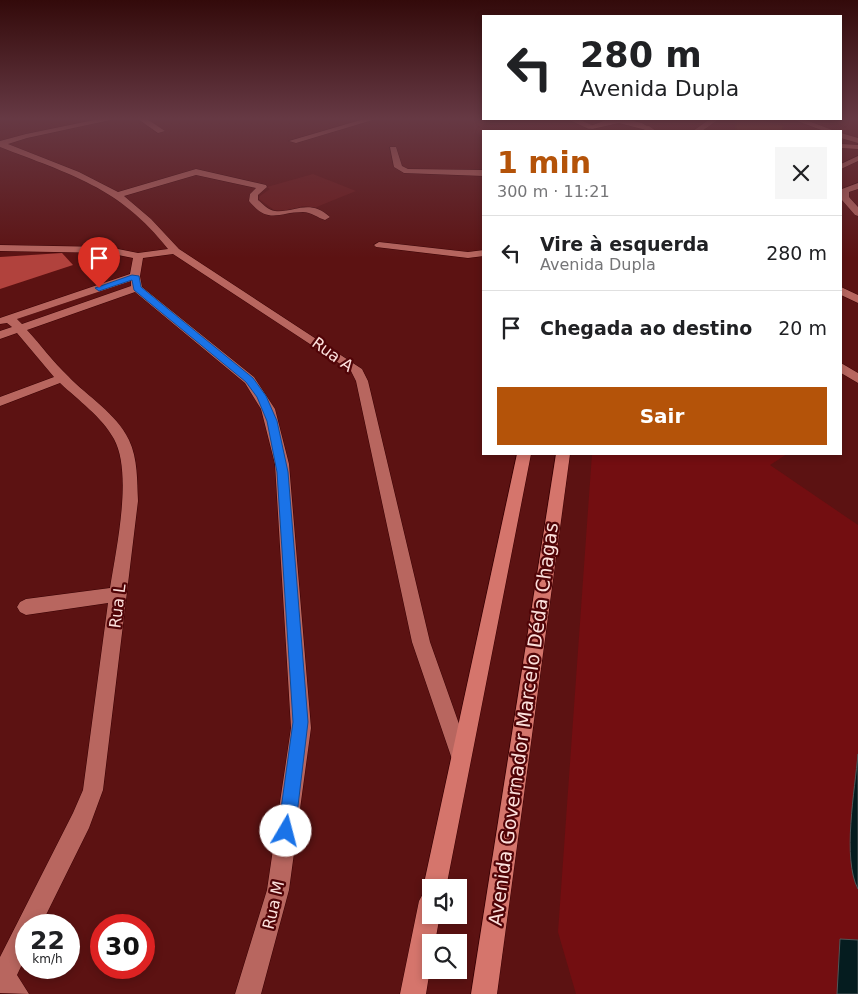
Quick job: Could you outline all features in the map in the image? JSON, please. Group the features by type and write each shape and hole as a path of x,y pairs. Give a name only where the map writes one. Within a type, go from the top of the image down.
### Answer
{"main road":[{"path":"436,879 524,455"},
{"name":"Avenida Governador Marcelo Déda Chagas","path":"484,994 563,455"},
{"path":"413,994 427,924"}],"street":[{"name":"Rua A","path":"55,165 82,176 117,195 163,235 176,251 346,361 360,375 422,642 460,755"},
{"path":"398,165 407,171 482,173"},
{"path":"117,195 171,177 196,172 263,187 254,194 253,201 263,210 279,215 304,209 325,217"},
{"path":"858,186 845,191 844,197 858,213"},
{"path":"379,245 468,255 482,253"},
{"path":"0,248 108,250 138,256 176,251"},
{"path":"0,335 9,322 136,282 138,256"},
{"name":"Rua M","path":"136,282 250,380 268,409 282,464 301,728 278,890 248,994"},
{"path":"842,291 858,300"},
{"name":"Rua L","path":"9,322 62,378 112,426 121,439 127,457 130,501 93,790 82,820 35,914"},
{"path":"842,368 858,379"},
{"path":"0,402 62,378"},
{"path":"26,607 119,594"},
{"path":"6,982 15,959"}],"shaded area":[{"path":"313,174 356,191 314,208 302,206 294,210 277,212 259,199 260,196 270,189 267,187"},
{"path":"62,253 73,265 0,289 0,257"},
{"path":"592,455 785,455 770,465 858,525 858,994 576,994 558,932"}],"water":[{"path":"858,754 858,889 853,876 850,842"},
{"path":"840,939 858,940 858,994 837,994"}],"route":[{"path":"99,288 135,276 137,288 250,380 268,409 283,472 301,722 286,831"}]}
